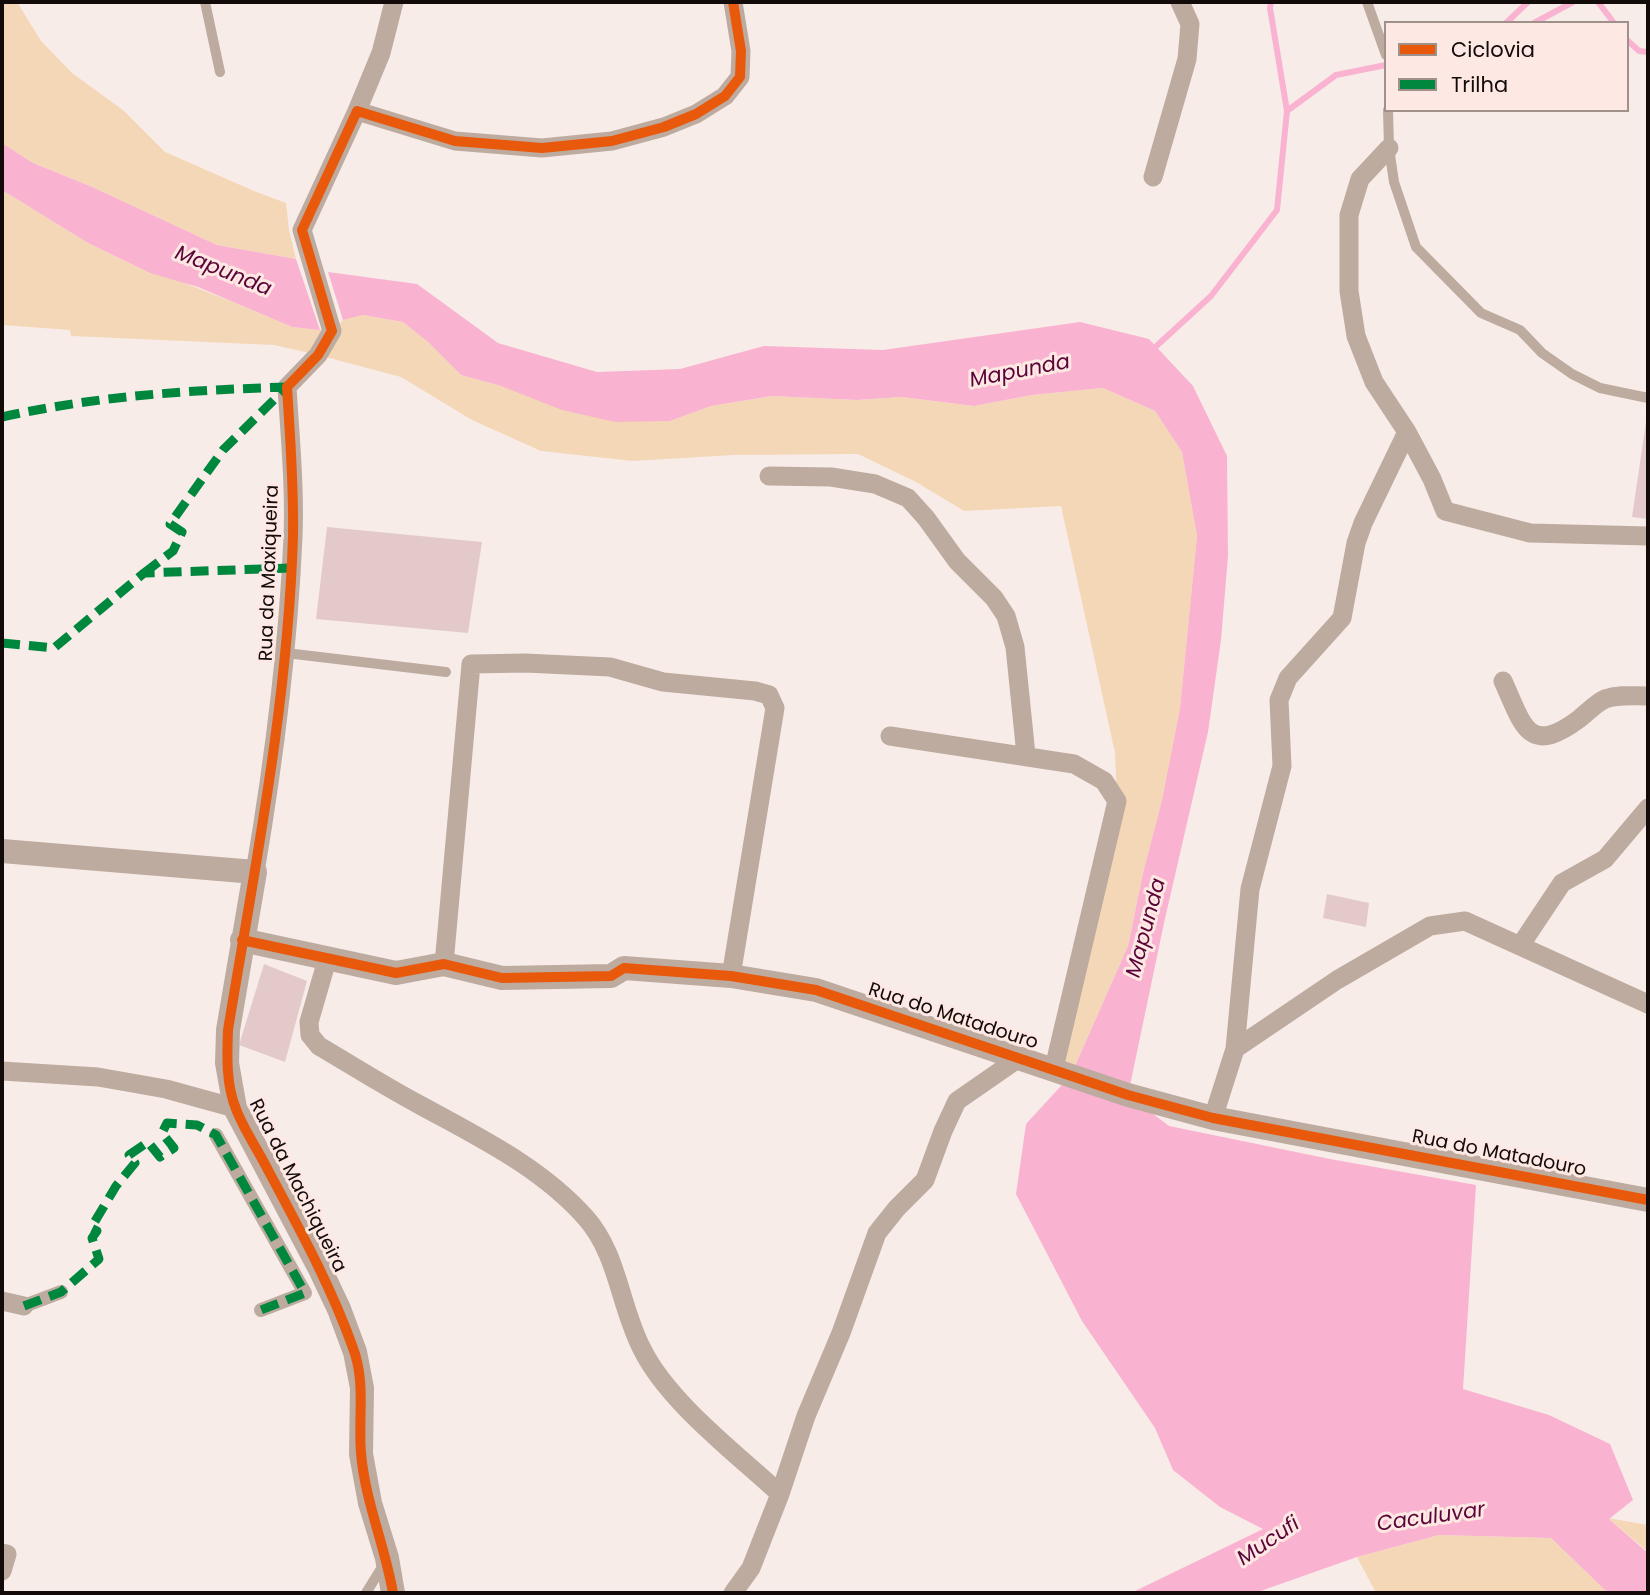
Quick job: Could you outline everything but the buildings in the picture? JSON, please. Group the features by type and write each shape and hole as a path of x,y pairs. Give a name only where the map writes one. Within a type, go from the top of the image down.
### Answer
{"street":[{"path":"394,2 381,53 357,111 454,141 542,148 612,141 664,127 696,114 725,96 740,77 741,51 733,2"},
{"path":"1153,177 1187,59 1191,24 1180,2"},
{"name":"Rua da Maxiqueira","path":"269,789 286,653 293,534 287,387 318,355 332,331 302,230 357,111"},
{"path":"1389,148 1360,179 1349,215 1349,291 1356,336 1374,382 1407,432 1432,479 1445,511 1530,533 1648,536"},
{"path":"1213,1118 1235,1049 1250,890 1282,766 1279,699 1287,678 1342,618 1356,543 1407,432"},
{"path":"769,476 831,477 874,484 908,498 957,561 994,598 1006,616 1015,646 1026,755"},
{"path":"444,964 471,664 525,663 610,667 663,682 755,691 769,695 775,708 731,976"},
{"path":"1503,681 1524,727 1541,736 1553,736 1603,700 1622,695 1648,696"},
{"path":"890,736 1074,764 1104,781 1117,800 1062,1072"},
{"name":"Rua da Machiqueira","path":"269,789 228,1030 227,1063 235,1108 321,1271 355,1352 362,1388 361,1454 370,1503 387,1559 393,1593"},
{"path":"1520,946 1562,883 1605,859 1648,808"},
{"path":"2,851 255,872"},
{"path":"1235,1049 1337,980 1430,926 1465,921 1648,1004"},
{"name":"Rua do Matadouro","path":"242,940 396,973 444,964 502,978 611,975 624,968 731,976 816,989 1128,1095 1213,1118 1648,1200"},
{"path":"327,960 309,1022 310,1035 319,1046 418,1104 496,1145 545,1181 585,1217 602,1240 642,1349 672,1393 780,1494"},
{"path":"733,1593 751,1568 877,1233 925,1180 957,1101 1019,1058"},
{"path":"2,1071 98,1077 166,1089 235,1108"},
{"path":"216,1135 305,1293 261,1310"},
{"path":"2,1301 24,1306 61,1292"},
{"path":"2,1553 7,1554 2,1571"}],"lane":[{"path":"205,2 220,72"},
{"path":"1367,2 1384,49"},
{"path":"1388,112 1389,148 1394,182 1416,247 1481,313 1520,330 1542,354 1572,374 1600,388 1648,398"},
{"path":"286,653 446,672"},
{"path":"366,1593 387,1559"}],"shaded area":[{"path":"2,2 17,2 41,41 72,73 123,110 165,152 286,203 296,259 217,245 90,186 33,163 2,143"},
{"path":"2,190 88,243 150,273 174,279 292,327 332,331 343,320 363,315 403,322 461,375 501,386 670,421 711,406 772,396 857,400 902,397 974,406 1032,395 1103,388 1155,411 1182,452 1197,536 1180,708 1128,946 1071,1075 1054,1068 1117,800 1115,753 1061,506 964,511 916,482 858,454 734,455 633,461 541,451 472,420 401,377 318,355 274,345 71,336 70,330 2,325"},
{"path":"1608,1518 1648,1525 1648,1552"},
{"path":"1439,1535 1551,1538 1608,1593 1376,1593 1357,1557"}],"water":[{"name":"Mapunda","path":"2,143 33,163 90,186 217,245 296,259 320,330 292,327 198,287 150,273 88,243 2,190"},
{"path":"328,272 417,284 498,343 597,372 680,369 764,346 883,350 1080,322 1149,339 1193,386 1227,456 1228,556 1221,640 1208,732 1128,1095 1169,1126 1476,1185 1463,1389 1549,1415 1610,1444 1633,1500 1609,1519 1648,1553 1648,1593 1608,1593 1551,1538 1439,1535 1357,1557 1255,1593 1131,1593 1263,1529 1220,1507 1173,1470 1155,1428 1082,1321 1016,1194 1026,1124 1071,1075 1128,946 1180,708 1197,536 1182,452 1155,411 1103,388 1032,395 974,406 902,397 857,400 772,396 711,406 670,421 615,422 562,410 501,386 461,375 403,322 363,315 343,320"}],"waterway":[{"path":"1151,351 1211,296 1277,210 1287,111 1271,2"},
{"path":"1508,21 1528,2"},
{"path":"1538,21 1573,2"},
{"path":"1598,2 1612,21"},
{"path":"1629,42 1639,51 1648,52"},
{"path":"1287,111 1336,75 1384,65"}],"marked path":[{"path":"2,417 144,395 287,387"},
{"path":"144,573 173,551 182,532 170,524 223,450 287,387"},
{"path":"2,643 54,648 144,573 291,568"},
{"path":"24,1306 61,1292 99,1259 92,1238 97,1231 91,1228 116,1186 135,1163 129,1155 148,1142 160,1157 174,1148 162,1133 167,1123 197,1125 216,1135 305,1293 261,1310"}],"cycle path":[{"path":"393,1593 363,1471 359,1374 353,1348 314,1258 239,1117 230,1090 228,1070 228,1030 269,784 285,660 293,536 287,387 318,355 332,331 302,230 357,111 455,141 542,148 612,141 664,127 696,114 725,96 740,77 741,51 733,2"},
{"path":"242,940 396,973 444,964 502,978 611,976 624,968 731,976 816,990 1128,1095 1213,1118 1648,1200"}],"water label":[{"name":"Caculuvar","path":"1431,1518"},
{"name":"Mucufi","path":"1269,1542"}]}
